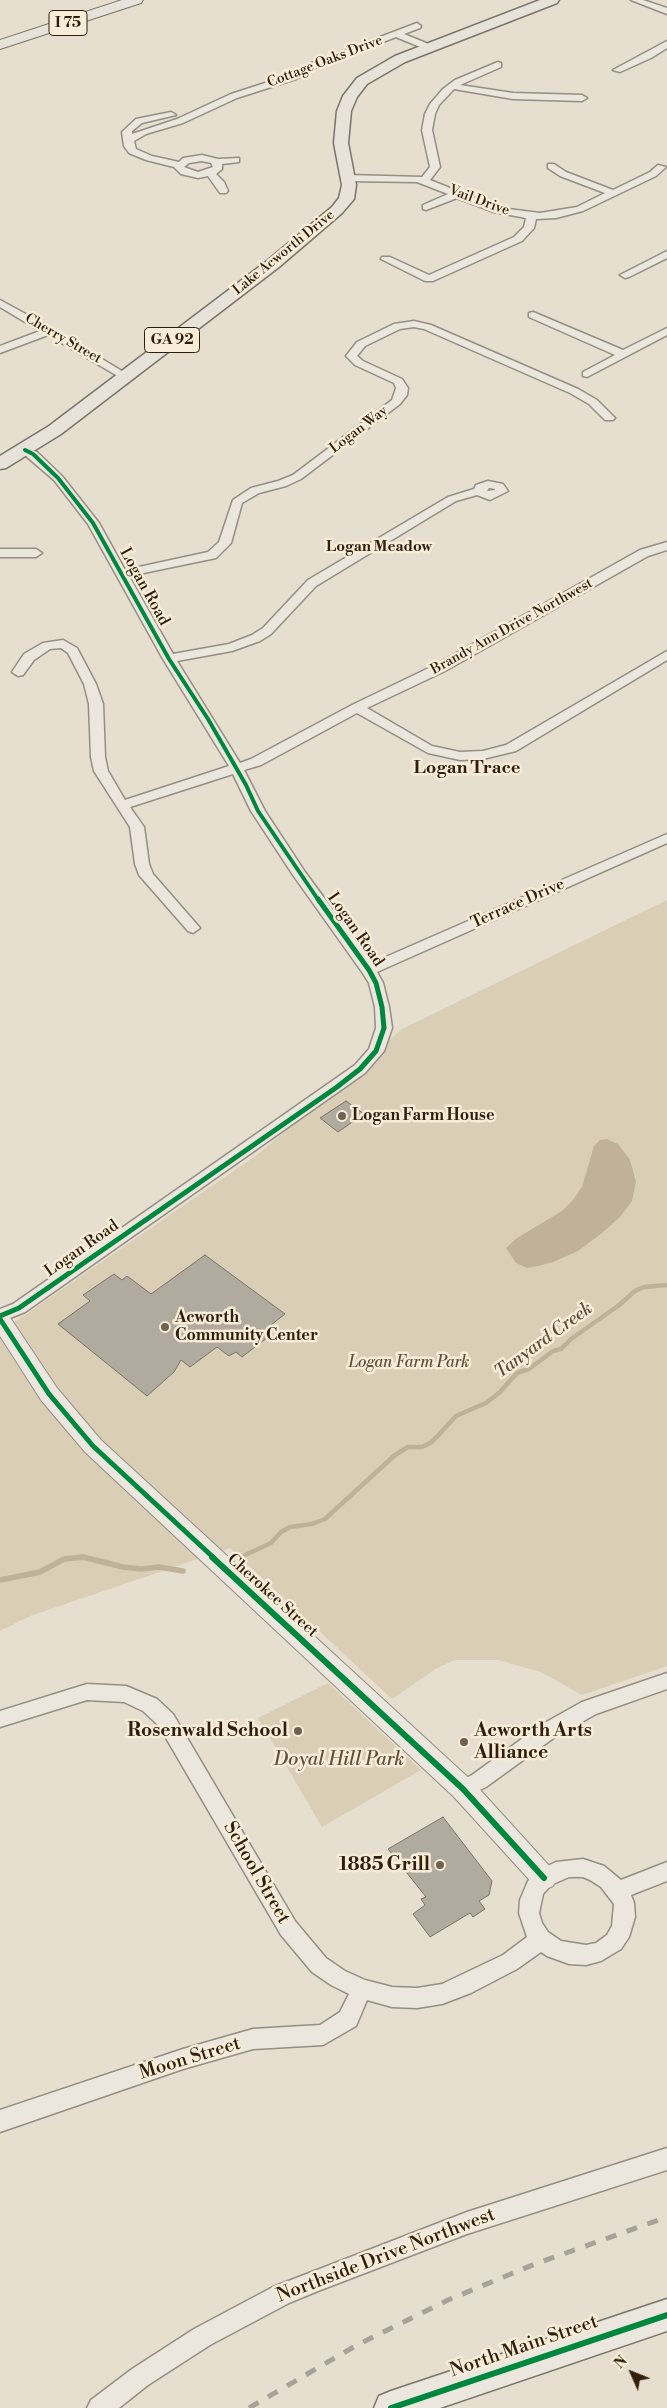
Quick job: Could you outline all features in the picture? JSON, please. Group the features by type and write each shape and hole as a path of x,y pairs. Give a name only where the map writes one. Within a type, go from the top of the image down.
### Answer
{"highway":[{"name":"I 75","path":"0,45 136,0"}],"main road":[{"name":"Lake Acworth Drive","path":"0,464 25,450 125,376 328,219 346,198 348,178 341,143 341,125 350,96 362,81 378,70 428,47 552,0"},
{"name":"North Main Street","path":"390,2408 667,2315"}],"street":[{"path":"635,0 667,11"},
{"name":"Cottage Oaks Drive","path":"180,165 149,158 132,151 129,146 127,132 139,121 205,110 233,97 290,78 312,66 417,26"},
{"path":"397,34 428,47"},
{"path":"617,70 648,56 667,44"},
{"path":"424,181 435,167 427,130 430,114 441,96 452,86 472,74 498,65"},
{"path":"284,90 290,83 290,78"},
{"path":"452,86 513,96 582,98"},
{"path":"233,97 268,96"},
{"path":"216,162 217,169 210,173 198,175 184,172 179,167 186,160 199,158 216,162 236,160"},
{"path":"551,166 563,174 613,194"},
{"name":"Vail Drive","path":"348,178 388,178 424,181 497,210 530,216 568,212 613,194 654,174 661,167"},
{"path":"210,173 219,182 223,191"},
{"path":"426,207 457,194"},
{"path":"386,259 429,279 518,239 529,228 530,216"},
{"path":"625,275 667,254"},
{"name":"Cherry Street","path":"0,303 125,376"},
{"path":"533,315 622,354"},
{"name":"Logan Way","path":"123,574 212,555 225,543 237,502 255,490 282,484 297,477 396,402 401,395 402,388 398,382 391,376 359,364 351,356 361,344 398,326 414,324 427,327 574,391 593,402 609,418"},
{"path":"0,350 49,331"},
{"path":"587,374 667,331"},
{"name":"Logan Road","path":"0,1317 19,1308 360,1069 376,1051 384,1028 382,1007 376,983 369,970 258,811 208,719 169,659 123,574 82,506 58,478 33,454 25,450"},
{"path":"169,659 232,647 256,638 267,631 312,583 452,499 479,491"},
{"name":"Brandy Ann Drive Northwest","path":"122,805 237,770 265,758 357,708 440,668 644,553 667,546"},
{"path":"0,552 36,553"},
{"path":"18,672 29,657 47,646 63,644 73,651 90,684 96,704 98,756 101,771 137,828 142,864 146,875 193,928"},
{"path":"357,708 428,749 460,756 483,755 510,748 667,655"},
{"name":"Terrace Drive","path":"369,970 667,838"},
{"name":"Cherokee Street","path":"0,1317 54,1401 93,1446 464,1789 544,1878"},
{"path":"464,1789 548,1731 590,1708 667,1681"},
{"name":"School Street","path":"0,1719 73,1695 93,1691 126,1694 150,1705 166,1720 298,1942 319,1965 338,1978 362,1990 392,1997 417,1998 442,1994 463,1986 510,1962 541,1938"},
{"path":"583,1868 596,1872 618,1890 624,1903 625,1917 622,1930 614,1942 602,1951 586,1955 570,1954 554,1949 541,1938 531,1920 530,1900 535,1888 544,1878 562,1869 583,1868"},
{"path":"618,1890 667,1871"},
{"name":"Moon Street","path":"0,2121 183,2059 253,2039 324,2035 348,2019 362,1990"},
{"name":"Northside Drive Northwest","path":"99,2408 182,2349 228,2322 281,2295 353,2264 467,2223 667,2159"}],"green space":[{"name":"Logan Farm Park","path":"667,900 667,1666 582,1695 541,1672 498,1660 455,1660 437,1668 392,1699 230,1548 30,1616 0,1631 0,1332 261,1152 402,1029"},
{"name":"Doyal Hill Park","path":"328,1683 421,1770 322,1827 258,1718"}],"shaded area":[{"path":"606,1139 618,1144 630,1160 636,1182 632,1201 620,1217 578,1251 553,1262 538,1266 527,1268 516,1263 506,1248 517,1238 562,1211 572,1201 582,1187 594,1146 600,1140"}],"building":[{"name":"Logan Farm House","path":"346,1101 364,1114 338,1132 320,1118"},
{"name":"Acworth Community Center","path":"205,1255 285,1314 266,1329 271,1330 265,1335 268,1337 242,1357 236,1352 229,1356 217,1347 190,1367 181,1360 174,1372 147,1396 58,1324 90,1301 83,1295 114,1274 122,1280 127,1276 151,1294"},
{"name":"1885 Grill","path":"443,1817 492,1881 489,1895 479,1901 485,1909 473,1917 470,1913 430,1937 413,1914 425,1905 421,1899 426,1897 388,1849"}],"waterway":[{"name":"Tanyard Creek","path":"245,1555 271,1543 281,1532 290,1527 312,1524 325,1519 395,1455 408,1447 422,1447 432,1442 456,1416 486,1403 499,1393 517,1373 529,1369 553,1351 561,1349 571,1339 618,1306 635,1291 644,1287 667,1285"},
{"name":"Tanyard Creek","path":"0,1580 40,1572 64,1559 83,1557 123,1567 141,1569 159,1567 183,1571"},
{"name":"Tanyard Creek","path":"75,1558 86,1558"}],"railway":[{"path":"249,2408 357,2345 448,2300 535,2264 667,2217"}],"cycle path":[{"path":"0,1316 19,1308 337,1087 360,1069 376,1051 384,1028 382,1007 376,983 369,970 300,875 258,811 246,785 208,719 169,659 93,523 58,478 33,454 25,450"},
{"path":"0,1319 49,1394 93,1446 463,1789 544,1878"},
{"path":"391,2408 667,2315"}],"place":[{"name":"Logan Farm House","path":"342,1116"},
{"name":"Acworth Community Center","path":"165,1327"},
{"name":"Rosenwald School","path":"298,1731"},
{"name":"Acworth Arts Alliance","path":"464,1742"},
{"name":"1885 Grill","path":"440,1865"}],"district":[{"name":"Logan Meadow","path":"379,547"},
{"name":"Logan Trace","path":"467,769"}]}
